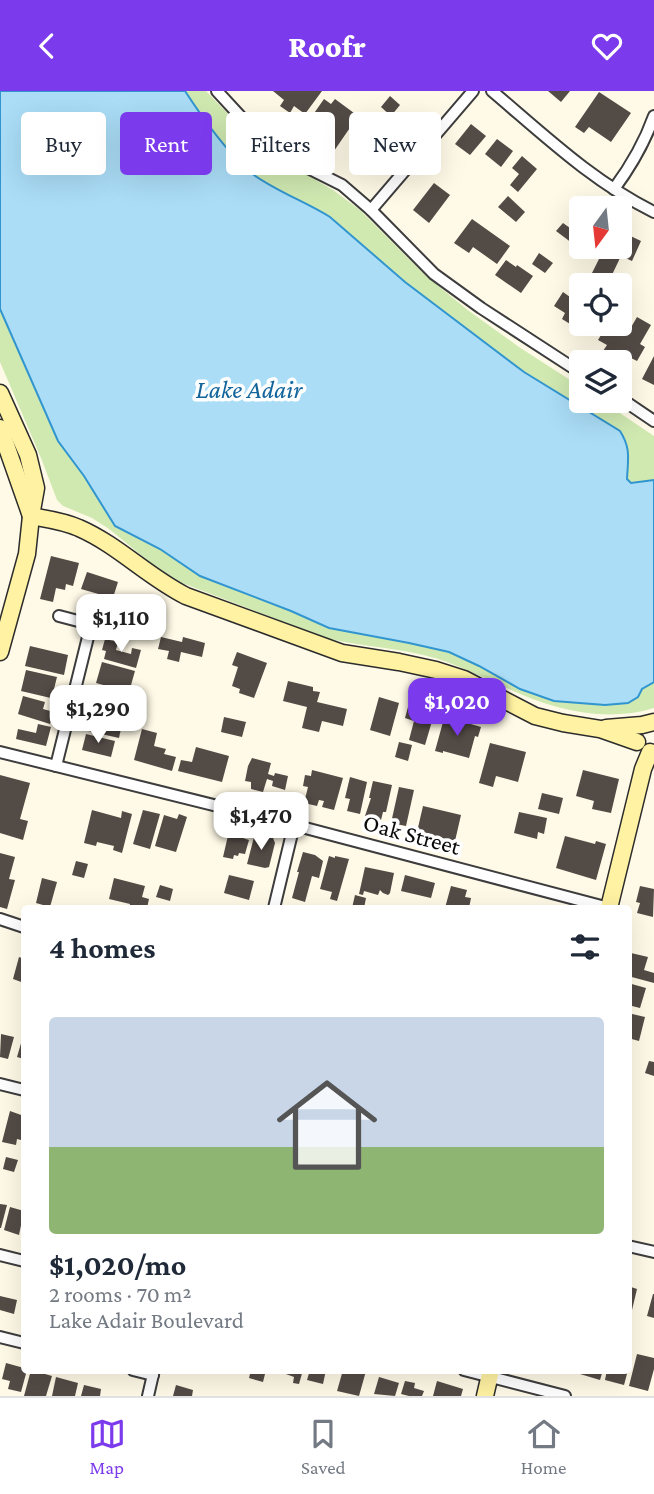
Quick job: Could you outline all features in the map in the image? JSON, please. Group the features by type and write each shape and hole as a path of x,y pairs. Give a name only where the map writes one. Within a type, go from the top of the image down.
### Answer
{"street":[{"path":"216,91 263,141 288,158 342,185 371,210 434,274 569,365"},
{"path":"371,210 474,91"},
{"path":"492,91 584,169 614,190 654,212"},
{"path":"614,190 645,141 654,116"},
{"path":"0,652 27,554 36,488 33,469 2,400"},
{"path":"632,406 654,421"},
{"path":"0,428 31,516"},
{"path":"0,449 17,472"},
{"path":"31,516 65,523 85,531 108,543 166,586 186,596 342,653 399,662 464,679 535,716 600,729 648,750"},
{"path":"59,617 120,632"},
{"path":"56,766 92,625"},
{"path":"600,729 648,723"},
{"path":"610,905 646,773 648,750 636,735 638,729 648,723"},
{"name":"Oak Street","path":"0,752 294,825 598,905"},
{"path":"275,905 294,825"},
{"path":"0,919 21,926"},
{"path":"0,1084 21,1089"},
{"path":"632,1247 654,1252"},
{"path":"0,1255 21,1260"},
{"path":"0,1337 21,1342"},
{"path":"148,1396 154,1374"},
{"path":"485,1396 491,1374"},
{"path":"494,1374 565,1396"}],"green space":[{"path":"185,91 206,91 226,112 226,147 212,131 212,112 198,112"},
{"path":"255,175 307,175 333,190 360,210 426,276 469,311 569,379 569,400 524,372 405,282 330,217"},
{"path":"0,309 58,441 84,476 160,549 200,576 329,628 449,652 479,666 638,697 642,689 654,682 654,708 598,714 562,708 526,696 445,661 322,637 175,580 109,529 92,518 63,506 57,500 0,362"},
{"path":"591,413 620,413 654,436 654,480 631,483 627,478 628,448 620,431"}],"water":[{"name":"Lake Adair","path":"0,91 185,91 200,112 120,112 120,175 212,175 212,130 226,146 226,175 254,175 330,217 405,282 524,372 569,400 569,413 591,413 620,431 627,448 627,479 631,483 654,480 654,682 628,703 605,705 554,701 520,689 449,652 329,628 200,576 160,549 115,526 84,476 58,441 0,309"}],"building":[{"path":"273,91 322,91 306,112 294,106 289,112 280,106 284,100"},
{"path":"548,91 570,91 561,102"},
{"path":"599,92 631,113 611,142 589,127 584,133 575,127"},
{"path":"390,96 400,105 394,112 387,112 381,107"},
{"path":"324,99 331,104 335,99 353,112 349,112 349,129 335,150 335,112 315,112"},
{"path":"471,124 486,136 470,155 455,144"},
{"path":"497,139 513,151 501,167 485,154"},
{"path":"522,156 537,169 518,192 510,185 519,174 512,168"},
{"path":"434,183 450,195 429,223 413,210"},
{"path":"508,196 525,212 516,222 498,207"},
{"path":"472,219 510,246 497,264 473,247 469,253 454,243"},
{"path":"563,223 569,227 569,241 556,231"},
{"path":"632,237 641,241 632,261 628,259 632,259"},
{"path":"539,253 553,263 545,273 532,264"},
{"path":"599,259 620,259 613,273 592,273"},
{"path":"506,260 533,276 521,293 495,275"},
{"path":"563,292 569,296 569,323 562,319 565,313 554,306"},
{"path":"637,317 651,325 640,344 645,347 637,361 632,358 632,350 604,350 607,345 598,340 600,336 632,336 632,326"},
{"path":"654,356 654,385 642,379"},
{"path":"51,556 79,563 73,586 66,584 65,590 56,588 53,602 40,599"},
{"path":"87,572 118,582 110,607 99,604 102,595 81,589"},
{"path":"129,595 157,611 143,635 134,630 139,621 130,616 128,620 118,614"},
{"path":"161,637 182,642 183,637 205,643 202,657 181,652 179,662 167,659 169,651 158,649"},
{"path":"105,639 118,642 116,650 131,654 132,648 141,650 136,668 104,659 106,651 102,650"},
{"path":"30,646 68,655 64,675 25,666"},
{"path":"237,652 267,663 254,698 239,693 240,689 232,686 238,667 232,665"},
{"path":"102,662 135,671 129,692 96,683"},
{"path":"26,670 57,677 55,699 21,691"},
{"path":"288,681 313,687 313,691 320,692 317,702 347,709 343,726 322,721 319,732 302,728 307,707 283,701"},
{"path":"94,687 108,691 106,699 121,703 124,695 133,697 129,710 124,709 122,716 96,709 99,699 91,697"},
{"path":"23,696 45,702 43,709 54,712 50,724 18,714"},
{"path":"379,697 399,703 390,736 370,730"},
{"path":"417,706 435,711 425,745 409,740 414,721 405,718 408,707 416,710"},
{"path":"88,711 123,719 119,738 84,730"},
{"path":"224,717 246,722 242,737 221,732"},
{"path":"450,718 481,727 478,737 475,736 469,758 435,751 443,722 449,724"},
{"path":"38,724 51,727 46,746 16,739 18,729 36,733"},
{"path":"142,729 157,733 154,746 166,749 164,754 176,757 172,771 134,760"},
{"path":"86,734 115,741 111,757 82,750"},
{"path":"399,742 412,745 408,761 395,757"},
{"path":"490,743 526,752 518,782 496,776 493,787 479,783"},
{"path":"196,747 229,756 222,782 178,771 181,760 192,762"},
{"path":"252,758 271,763 268,774 288,776 285,790 272,786 273,781 267,779 263,792 251,789 251,782 245,781"},
{"path":"312,770 343,778 334,810 322,807 324,801 319,800 317,806 304,803 308,787 303,786 305,775 311,776"},
{"path":"583,770 619,779 611,813 592,809 594,801 576,796"},
{"path":"0,775 30,783 20,819 28,821 23,840 0,833"},
{"path":"350,777 367,782 360,814 347,811 350,799 345,798"},
{"path":"373,781 392,785 386,812 383,812 381,820 365,816"},
{"path":"399,787 414,790 406,826 391,823"},
{"path":"542,793 563,798 559,814 538,809"},
{"path":"423,806 461,815 455,841 417,832"},
{"path":"92,810 121,818 122,811 132,814 122,853 113,850 114,846 97,842 96,846 84,843"},
{"path":"143,810 160,814 150,849 133,844"},
{"path":"519,812 547,818 544,834 538,832 537,839 514,833"},
{"path":"179,814 187,817 176,852 155,846 164,815 177,819"},
{"path":"230,827 245,831 243,838 249,840 245,854 234,855 233,859 223,857"},
{"path":"261,836 273,838 275,843 269,867 265,868 247,864 254,837 260,839"},
{"path":"565,836 595,844 596,841 606,844 596,880 556,868"},
{"path":"303,852 315,855 323,861 319,878 312,876 305,902 292,898"},
{"path":"0,853 15,857 9,879 15,880 7,909 0,907"},
{"path":"329,856 349,859 337,901 330,899 332,892 320,889"},
{"path":"76,861 88,864 84,878 72,875"},
{"path":"365,867 394,873 388,895 380,890 378,895 364,891 363,895 359,894"},
{"path":"229,875 254,881 249,900 224,893"},
{"path":"405,875 435,883 431,898 401,891"},
{"path":"42,878 57,882 51,905 36,903"},
{"path":"114,878 145,886 142,897 149,899 148,905 130,905 109,899"},
{"path":"160,885 173,889 170,901 156,897"},
{"path":"451,886 467,890 465,897 471,898 470,905 446,905"},
{"path":"640,886 654,889 653,917 637,913 640,903 636,902"},
{"path":"355,895 366,898 365,905 353,905"},
{"path":"632,953 648,957 644,970 654,973 654,983 632,977"},
{"path":"19,957 21,982 13,979"},
{"path":"632,984 646,988 640,1008 632,1006"},
{"path":"632,1014 645,1017 639,1041 632,1039"},
{"path":"1,1034 14,1037 8,1059 0,1057"},
{"path":"649,1061 654,1062 654,1076 645,1073"},
{"path":"10,1111 21,1115 21,1140 17,1139 16,1145 2,1142"},
{"path":"6,1157 18,1160 14,1172 3,1169"},
{"path":"0,1204 7,1205 1,1228 0,1228"},
{"path":"10,1207 21,1210 19,1235 4,1230"},
{"path":"632,1287 637,1289 632,1310"},
{"path":"654,1294 654,1318 647,1316"},
{"path":"0,1296 17,1300 14,1314 0,1310"},
{"path":"637,1354 654,1358 648,1391 629,1386"},
{"path":"6,1363 21,1367 21,1374 26,1374 21,1392 8,1389 10,1381 2,1379"},
{"path":"30,1374 52,1376 46,1396 24,1396"},
{"path":"250,1374 265,1374 263,1382 249,1378"},
{"path":"286,1374 302,1374 299,1384 293,1383 294,1377"},
{"path":"309,1374 325,1374 323,1384 307,1380"},
{"path":"342,1374 365,1374 359,1396 337,1391"},
{"path":"580,1374 602,1374 600,1380"},
{"path":"606,1374 627,1374 624,1385 605,1380"},
{"path":"56,1377 78,1383 75,1396 52,1396"},
{"path":"379,1377 399,1383 395,1396 374,1394"},
{"path":"405,1381 415,1383 414,1388 424,1391 422,1396 401,1394"},
{"path":"437,1381 463,1389 461,1396 433,1396"},
{"path":"84,1385 101,1389 100,1396 81,1396"},
{"path":"176,1385 193,1390 192,1396 173,1396"}]}
